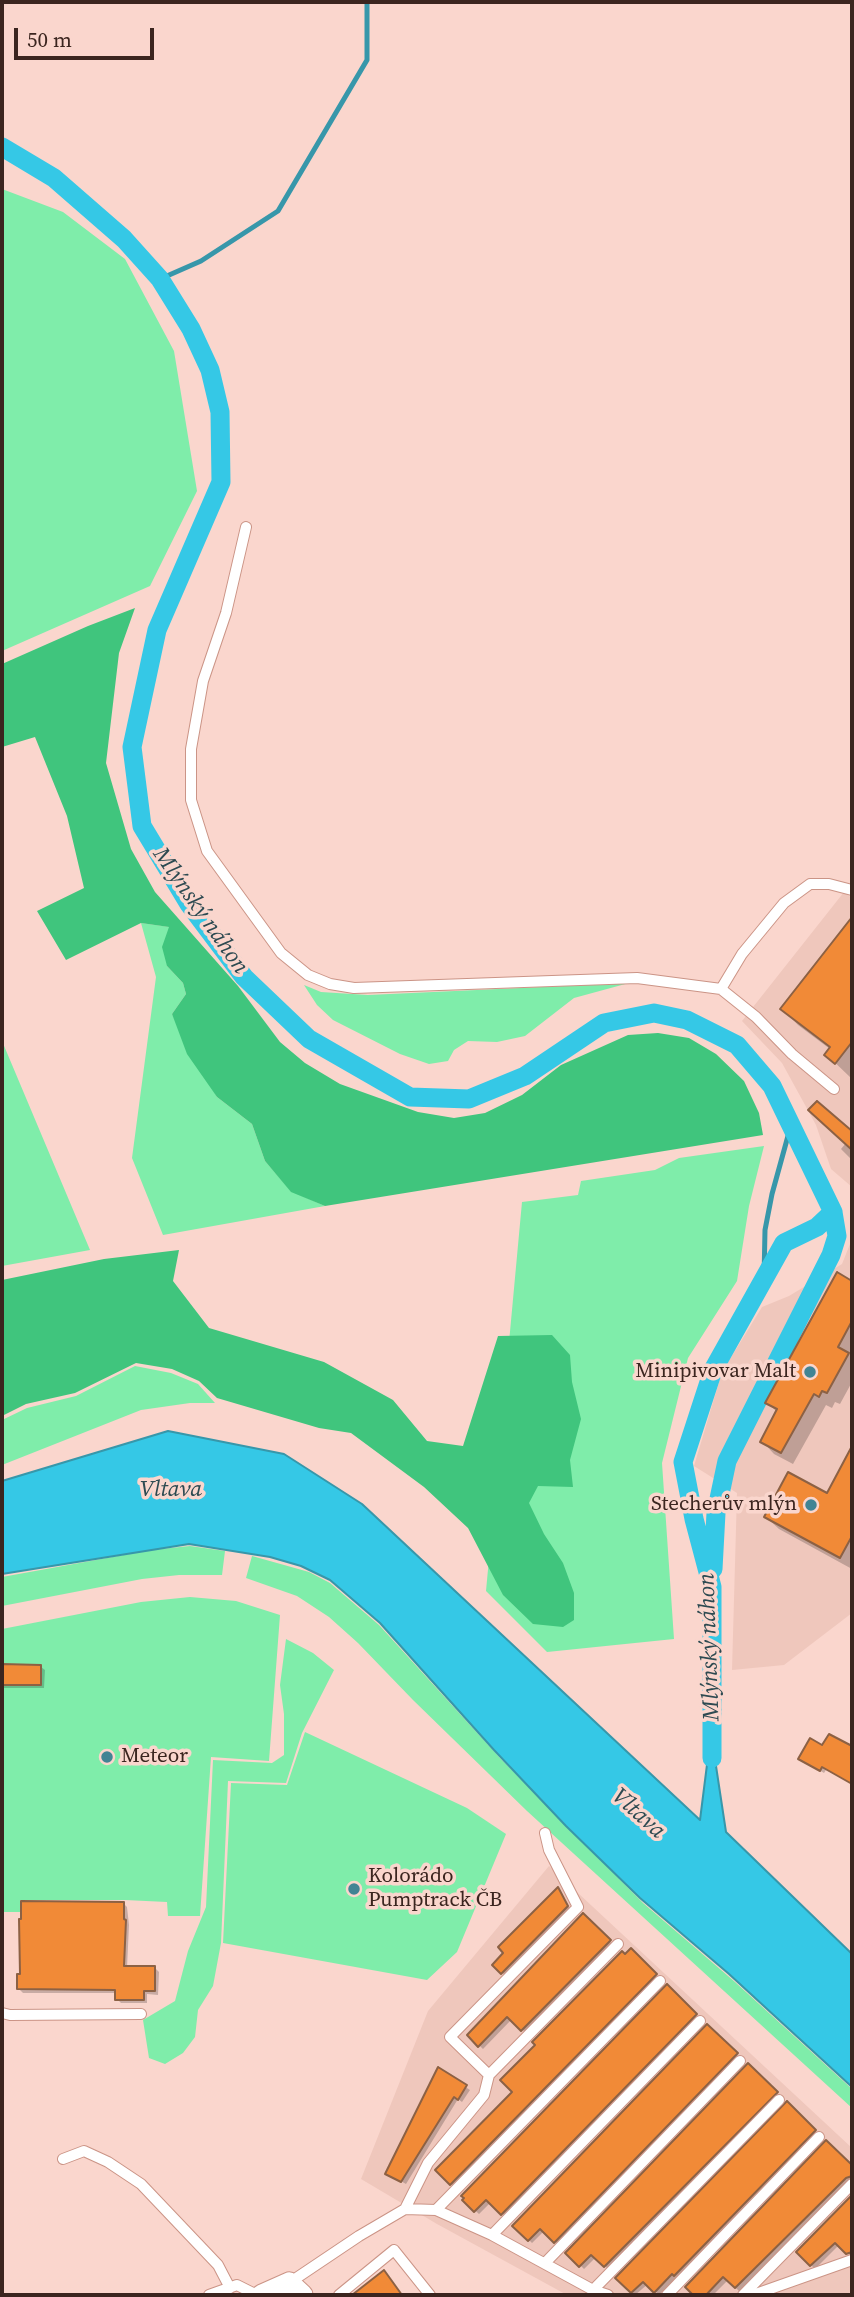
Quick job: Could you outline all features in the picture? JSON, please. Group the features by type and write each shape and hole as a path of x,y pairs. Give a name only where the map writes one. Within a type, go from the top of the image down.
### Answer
{"street":[{"path":"259,2295 295,2289"}],"lane":[{"path":"246,527 226,613 204,681 191,749 191,800 207,851 281,953 308,975 330,984 354,988 637,978 721,989 756,1017 792,1054 834,1089"},
{"path":"721,989 741,954 784,904 810,884 829,884 852,890"},
{"path":"489,2075 450,2037 578,1908 549,1850 545,1833"},
{"path":"295,2289 359,2236 405,2208 428,2163 484,2095 489,2075 618,1944"},
{"path":"436,2210 660,1981"},
{"path":"2,2013 141,2014"},
{"path":"492,2235 699,2021"},
{"path":"545,2263 740,2061"},
{"path":"593,2290 779,2100"},
{"path":"667,2295 819,2137"},
{"path":"63,2160 84,2151 108,2162 141,2184 218,2264 230,2288"},
{"path":"744,2295 852,2184"},
{"path":"405,2208 436,2210 492,2235 593,2290 608,2295"},
{"path":"339,2295 394,2250 430,2295"},
{"path":"753,2295 852,2260"},
{"path":"209,2295 237,2285 259,2295"}],"shaded area":[{"path":"844,892 852,898 852,1187 831,1169 816,1125 782,1063 742,1021"},
{"path":"852,1239 852,1613 784,1665 732,1670 737,1493 694,1466 722,1372 762,1307 789,1296 842,1264"},
{"path":"549,1866 852,2148 852,2292 843,2295 567,2295 361,2179 428,2011"}],"green space":[{"path":"2,189 63,212 125,259 174,351 197,491 150,586 2,651"},
{"path":"135,608 119,653 106,763 131,849 155,892 238,986 280,1042 305,1063 340,1084 418,1112 454,1118 485,1113 522,1095 561,1065 628,1035 658,1033 689,1038 716,1054 744,1081 759,1113 763,1135 325,1206 291,1192 265,1161 252,1124 217,1097 187,1054 172,1014 186,994 183,983 167,966 162,947 169,927 141,923 66,960 37,911 84,888 67,816 35,737 2,747 2,664"},
{"path":"141,923 170,927 167,966 183,983 186,994 172,1014 217,1097 252,1124 265,1161 291,1191 325,1206 163,1235 132,1158 156,977"},
{"path":"629,983 574,998 525,1036 497,1042 468,1041 454,1050 448,1061 429,1064 400,1054 333,1020 317,1005 304,985 321,992 368,995"},
{"path":"2,1041 90,1250 2,1266"},
{"path":"764,1146 749,1206 737,1281 688,1358 662,1463 674,1639 547,1652 486,1591 522,1202 578,1195 581,1181 655,1170 679,1158"},
{"path":"179,1250 173,1281 209,1328 324,1362 393,1400 427,1441 463,1446 498,1336 552,1335 570,1355 572,1382 581,1419 570,1460 573,1487 538,1486 529,1503 544,1534 563,1563 574,1593 574,1620 563,1627 533,1624 503,1595 468,1528 424,1487 351,1433 319,1428 217,1398 199,1381 172,1369 136,1363 75,1393 26,1404 2,1416 2,1280 104,1259"},
{"path":"135,1366 171,1373 198,1384 215,1403 190,1403 141,1410 2,1465 2,1420 27,1408 76,1396"},
{"path":"190,1546 225,1551 222,1575 179,1575 142,1579 2,1606 2,1577 151,1550"},
{"path":"252,1556 309,1572 330,1583 379,1625 501,1759 643,1903 735,1982 852,2089 852,2108 527,1811 329,1617 297,1596 246,1578"},
{"name":"Meteor","path":"190,1597 236,1601 280,1615 269,1761 211,1757 200,1916 168,1916 167,1902 125,1900 20,1900 20,1912 2,1912 2,1629 141,1602"},
{"path":"286,1639 313,1653 334,1670 302,1733 286,1783 228,1781 221,1943 213,1986 198,2010 195,2037 183,2053 165,2064 149,2058 143,2020 175,2001 188,1951 206,1907 213,1760 272,1763 284,1755 284,1714 280,1685"},
{"name":"Kolorádo Pumptrack ČB","path":"305,1732 467,1808 506,1834 457,1952 427,1980 223,1943 231,1783 287,1785"}],"water":[{"name":"Vltava","path":"168,1431 284,1454 362,1504 700,1820 711,1733 726,1832 852,1954 852,2087 729,1974 640,1898 566,1826 494,1750 380,1623 330,1580 301,1566 270,1557 189,1544 2,1574 2,1481"}],"building":[{"path":"852,917 852,1042 835,1064 824,1055 830,1047 780,1009"},
{"path":"817,1101 852,1131 852,1150 808,1110"},
{"name":"Minipivovar Malt","path":"837,1272 852,1281 852,1321 838,1347 849,1353 827,1393 822,1391 819,1397 814,1394 781,1453 760,1442 777,1409 765,1403"},
{"name":"Stecherův mlýn","path":"852,1446 852,1536 840,1558 764,1517 788,1472 827,1493"},
{"path":"2,1664 41,1665 41,1685 2,1685"},
{"path":"829,1734 852,1746 852,1784 822,1767 820,1771 798,1759 810,1738 822,1745"},
{"path":"558,1887 568,1906 501,1974 492,1965 503,1953 498,1947"},
{"path":"21,1901 124,1902 124,1966 155,1966 155,1991 144,1991 144,2000 115,2000 115,1990 17,1989 17,1974 20,1974"},
{"path":"583,1913 611,1940 521,2031 507,2017 478,2047 467,2035"},
{"path":"631,1948 657,1974 450,2185 435,2170 512,2092 500,2080 535,2045 532,2042 622,1951 625,1954"},
{"path":"667,1984 697,2014 501,2215 486,2200 474,2212 461,2196"},
{"path":"707,2024 738,2053 554,2243 540,2229 528,2241 512,2226"},
{"path":"748,2063 778,2092 604,2267 591,2255 579,2267 565,2253"},
{"path":"438,2067 467,2085 458,2100 454,2097 401,2182 385,2174"},
{"path":"787,2101 816,2130 674,2276 672,2274 654,2293 643,2282 631,2293 615,2278"},
{"path":"826,2140 852,2165 852,2176 846,2178 735,2288 723,2277 706,2295 693,2295 685,2287"},
{"path":"852,2195 852,2252 846,2254 835,2243 810,2266 796,2252"},
{"path":"384,2270 402,2295 352,2295"}],"waterway":[{"path":"160,279 201,261 278,211 367,60 367,2"},
{"name":"Mlýnský náhon","path":"2,147 54,178 124,239 160,279 191,329 210,370 220,412 221,482 157,630 132,747 142,826 189,904 244,977 309,1039 410,1097 469,1099 525,1076 604,1023 654,1013 687,1020 737,1045 772,1086 833,1212 817,1227 784,1243 713,1370 683,1462 694,1519 712,1587 712,1758"},
{"path":"764,1279 765,1230 791,1125"},
{"path":"713,1569 716,1513 727,1461 831,1255 837,1236 833,1212"}],"place":[{"name":"Minipivovar Malt","path":"810,1372"},
{"name":"Stecherův mlýn","path":"811,1505"},
{"name":"Meteor","path":"107,1757"},
{"name":"Kolorádo Pumptrack ČB","path":"354,1889"}]}
